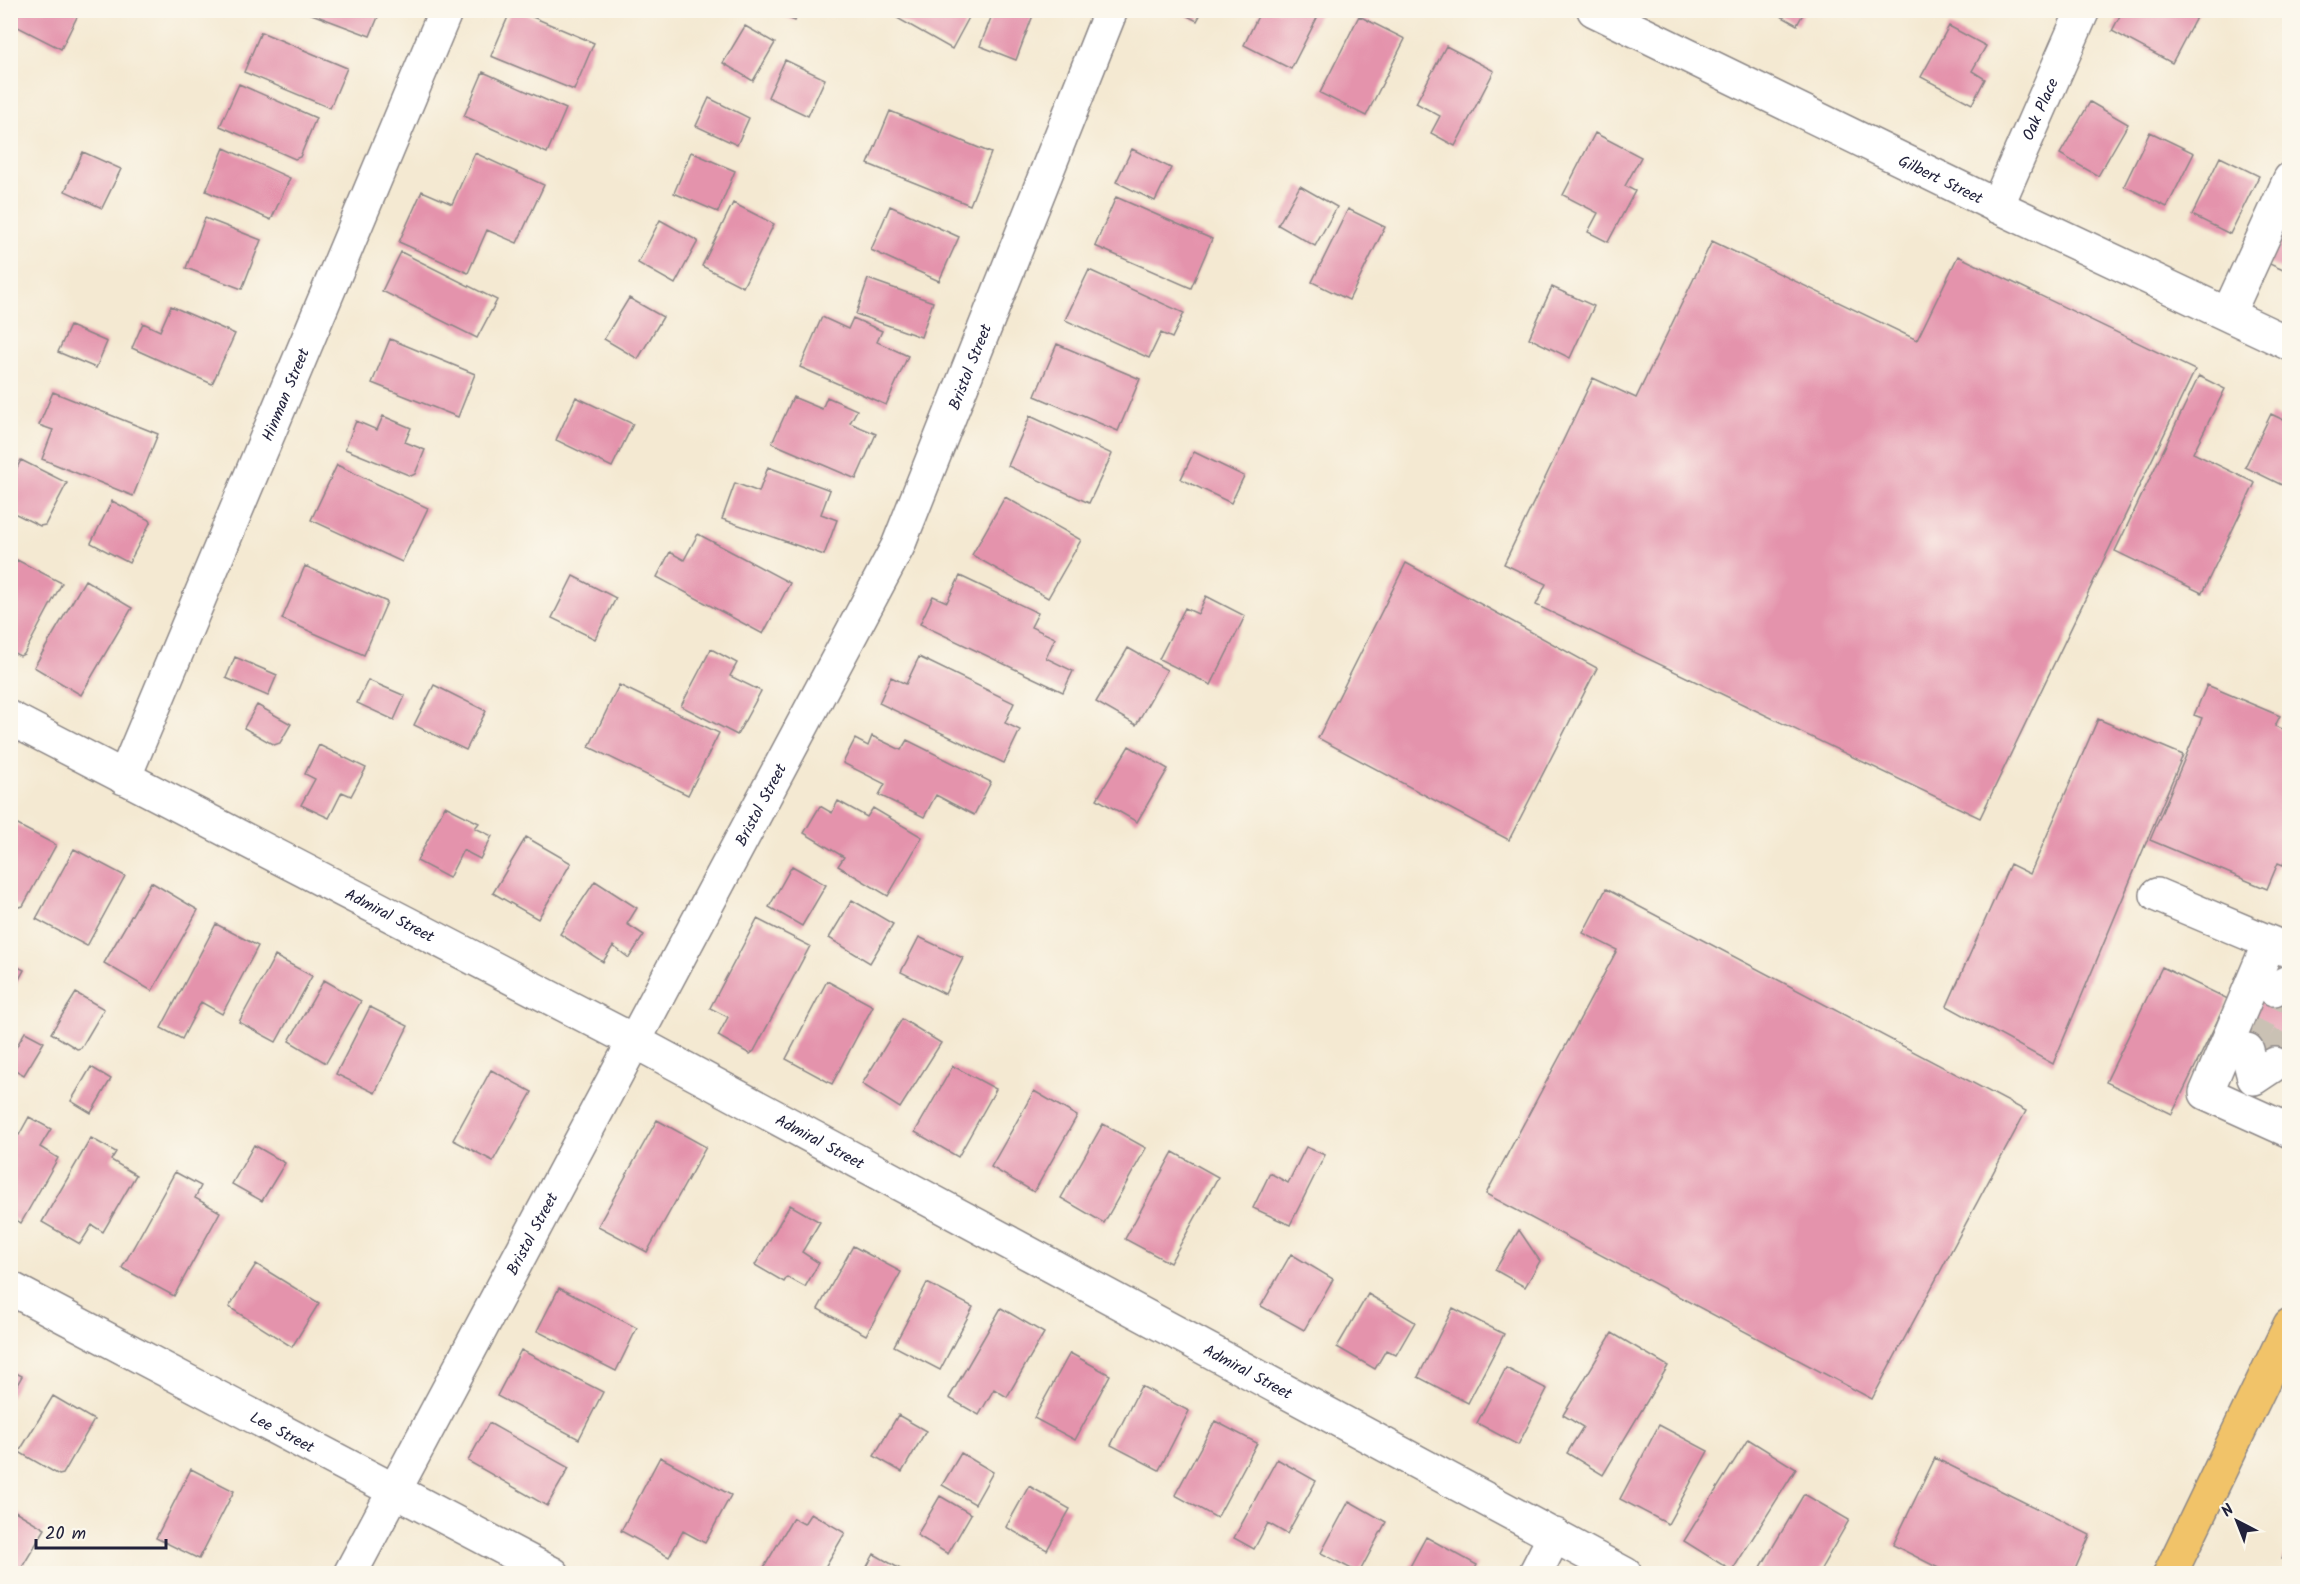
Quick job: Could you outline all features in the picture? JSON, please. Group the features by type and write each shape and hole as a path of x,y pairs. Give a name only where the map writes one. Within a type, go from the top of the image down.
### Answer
{"main road":[{"path":"2174,1572 2289,1325"}],"street":[{"name":"Hinman Street","path":"124,778 446,10"},
{"name":"Bristol Street","path":"350,1574 392,1490 898,546 1111,10"},
{"name":"Gilbert Street","path":"1594,10 1997,206 2289,344"},
{"name":"Oak Place","path":"1997,206 2083,10"},
{"path":"2228,314 2289,179"},
{"name":"Admiral Street","path":"10,718 634,1041 1625,1574"},
{"path":"2157,895 2279,947 2206,1093 2289,1131"},
{"path":"2240,1108 2259,1064"},
{"name":"Lee Street","path":"10,1288 553,1574"},
{"path":"1535,1574 1556,1535"}],"building":[{"path":"19,10 75,10 79,13 61,49 12,24"},
{"path":"301,10 381,10 370,36"},
{"path":"511,10 516,10 594,43 574,90 491,56"},
{"path":"769,10 799,10 795,21"},
{"path":"892,10 973,10 952,49 890,14"},
{"path":"994,10 1035,10 1016,60 980,46"},
{"path":"1176,10 1203,10 1197,21"},
{"path":"1261,10 1321,10 1291,69 1244,45"},
{"path":"1770,10 1805,10 1797,25"},
{"path":"2123,10 2200,10 2172,63 2112,31"},
{"path":"1359,16 1405,39 1366,116 1320,93"},
{"path":"745,26 775,43 753,81 723,63"},
{"path":"1949,26 1986,46 1972,71 1985,79 1972,104 1921,77"},
{"path":"261,32 347,68 330,108 244,72"},
{"path":"1446,46 1494,71 1455,146 1431,133 1440,116 1416,103"},
{"path":"785,60 825,79 808,116 768,97"},
{"path":"483,72 566,109 547,153 464,116"},
{"path":"239,84 316,118 300,157 295,159 220,126"},
{"path":"709,98 749,118 737,145 696,126"},
{"path":"2090,102 2128,124 2098,176 2060,154"},
{"path":"890,111 991,153 970,205 868,164"},
{"path":"2150,132 2194,153 2167,207 2124,186"},
{"path":"1595,133 1641,157 1625,186 1635,191 1608,242 1588,232 1598,213 1563,195"},
{"path":"224,148 290,178 271,220 206,191"},
{"path":"1132,149 1171,168 1155,201 1116,182"},
{"path":"83,152 121,169 102,208 65,191"},
{"path":"691,152 735,171 718,212 674,193"},
{"path":"475,153 544,185 517,243 487,230 468,273 399,242 422,191 452,204"},
{"path":"2220,157 2259,176 2230,234 2192,215"},
{"path":"1300,186 1337,207 1315,246 1278,225"},
{"path":"1116,197 1212,239 1191,288 1095,246"},
{"path":"733,203 774,224 743,287 702,266"},
{"path":"890,206 959,237 939,281 871,250"},
{"path":"1348,209 1385,227 1349,300 1312,282"},
{"path":"2290,212 2290,273 2265,262"},
{"path":"205,218 261,240 242,289 186,268"},
{"path":"660,220 698,241 675,284 638,263"},
{"path":"1712,241 1917,340 1958,256 2195,370 1980,818 1536,605 1546,584 1504,564 1593,378 1636,398"},
{"path":"401,252 497,300 477,338 382,291"},
{"path":"1089,270 1184,313 1172,338 1161,333 1149,358 1065,320"},
{"path":"868,279 933,302 921,337 856,314"},
{"path":"1552,287 1594,306 1570,358 1529,338"},
{"path":"629,298 663,317 638,359 604,339"},
{"path":"171,306 235,334 212,384 132,348 143,323 160,331"},
{"path":"822,317 848,329 853,318 882,331 877,342 908,356 886,405 800,367"},
{"path":"70,326 107,342 96,368 58,352"},
{"path":"390,339 475,374 458,417 372,383"},
{"path":"1057,344 1140,379 1118,431 1035,396"},
{"path":"2199,376 2225,389 2193,453 2255,483 2202,593 2115,551"},
{"path":"53,392 158,434 133,496 42,459 53,430 39,425"},
{"path":"576,397 633,424 612,467 556,440"},
{"path":"793,397 822,409 827,397 857,410 850,423 876,434 856,479 772,443"},
{"path":"2271,414 2290,423 2290,489 2245,467"},
{"path":"383,416 411,428 405,442 425,450 415,474 411,476 345,449 356,421 377,430"},
{"path":"1030,416 1112,454 1089,503 1008,466"},
{"path":"1194,452 1244,476 1231,503 1181,479"},
{"path":"21,460 67,483 45,525 40,526 10,511 10,481"},
{"path":"337,465 428,508 402,562 311,520"},
{"path":"768,467 830,490 821,514 837,520 824,555 722,519 735,483 759,492"},
{"path":"1005,497 1081,540 1048,598 972,555"},
{"path":"112,501 151,521 129,563 91,543"},
{"path":"698,534 790,583 763,634 657,577 670,552 684,560"},
{"path":"17,560 62,583 24,654 20,656 10,651 10,572"},
{"path":"1406,563 1597,668 1509,840 1318,738"},
{"path":"305,566 387,602 364,655 282,619"},
{"path":"573,576 616,598 595,639 552,618"},
{"path":"960,576 1038,613 1031,627 1055,638 1046,658 1073,671 1063,692 920,624 933,596 947,602"},
{"path":"85,580 132,608 81,695 34,667"},
{"path":"1206,596 1245,616 1211,685 1159,659 1185,608 1198,614"},
{"path":"1128,648 1167,670 1136,725 1096,702"},
{"path":"711,649 737,663 730,676 761,691 737,735 681,706"},
{"path":"235,657 277,675 268,696 226,678"},
{"path":"919,657 1014,703 1005,723 1020,730 1004,763 879,703 891,677 906,684"},
{"path":"368,680 405,696 394,720 357,703"},
{"path":"434,685 486,711 466,750 414,725"},
{"path":"619,685 719,733 688,795 589,747"},
{"path":"2207,685 2280,716 2275,726 2290,732 2290,836 2286,844 2290,846 2290,849 2283,865 2278,863 2267,889 2150,840 2202,718 2194,715"},
{"path":"257,705 291,724 280,743 274,745 244,728"},
{"path":"2098,719 2183,755 2053,1064 1947,1006 2010,864 2030,874"},
{"path":"872,736 901,750 907,740 991,782 974,815 936,795 924,817 879,795 885,784 843,763 855,739 868,746"},
{"path":"319,745 366,768 351,796 342,792 329,818 301,805 315,779 305,774"},
{"path":"1129,746 1168,769 1137,822 1097,799"},
{"path":"838,801 867,817 873,808 922,837 888,896 838,866 844,857 804,833 820,806 832,813"},
{"path":"445,806 479,823 475,828 492,836 480,859 463,850 449,878 417,861"},
{"path":"10,821 56,845 23,906 19,907 10,902"},
{"path":"526,837 571,863 538,919 493,893"},
{"path":"74,849 125,876 87,946 36,919"},
{"path":"792,866 826,885 802,926 769,907"},
{"path":"595,881 637,908 627,924 644,935 629,958 613,946 603,962 560,934"},
{"path":"151,882 198,910 152,991 104,963"},
{"path":"1606,889 2026,1111 1872,1399 1486,1194 1617,950 1583,933"},
{"path":"852,900 893,924 870,963 829,938"},
{"path":"757,919 810,946 754,1051 750,1054 718,1036 728,1017 710,1008"},
{"path":"216,924 258,946 222,1014 201,1002 182,1039 161,1028"},
{"path":"919,937 963,958 945,994 901,972"},
{"path":"275,956 312,976 276,1042 239,1022"},
{"path":"10,963 24,970 10,996"},
{"path":"2162,967 2228,999 2172,1114 2106,1082"},
{"path":"324,980 361,1001 326,1063 289,1041"},
{"path":"827,981 873,1006 832,1084 786,1059"},
{"path":"2264,985 2290,997 2290,1065 2235,1044"},
{"path":"76,993 104,1009 81,1048 77,1049 51,1033"},
{"path":"370,1007 408,1026 375,1093 336,1074"},
{"path":"902,1019 941,1043 900,1108 862,1084"},
{"path":"25,1032 44,1042 24,1075 10,1067 10,1058"},
{"path":"953,1066 996,1089 958,1157 915,1132"},
{"path":"91,1067 111,1079 91,1113 71,1101"},
{"path":"491,1070 532,1092 493,1161 453,1140"},
{"path":"1034,1091 1077,1116 1034,1192 991,1167"},
{"path":"29,1117 51,1129 40,1147 58,1158 21,1223 10,1217 10,1130 19,1135"},
{"path":"657,1120 706,1147 647,1252 598,1226"},
{"path":"1103,1124 1146,1148 1104,1223 1061,1198"},
{"path":"91,1138 116,1152 111,1160 136,1175 103,1232 92,1225 80,1244 42,1222"},
{"path":"254,1145 285,1163 262,1201 232,1184"},
{"path":"1306,1147 1325,1155 1290,1225 1253,1208 1270,1173 1288,1183"},
{"path":"1173,1152 1218,1177 1170,1263 1125,1239"},
{"path":"175,1172 201,1186 195,1198 220,1212 174,1296 122,1268"},
{"path":"790,1205 820,1222 802,1252 819,1263 805,1287 787,1277 784,1282 755,1265"},
{"path":"1519,1230 1540,1261 1525,1287 1495,1270"},
{"path":"853,1246 901,1272 866,1335 818,1309"},
{"path":"1291,1254 1333,1279 1304,1330 1261,1306"},
{"path":"256,1264 319,1303 292,1347 229,1307"},
{"path":"927,1283 973,1307 940,1370 894,1346"},
{"path":"559,1288 637,1328 616,1371 537,1331"},
{"path":"1368,1294 1415,1322 1396,1355 1386,1350 1375,1369 1337,1347"},
{"path":"1001,1308 1044,1333 1007,1397 994,1389 979,1415 949,1398"},
{"path":"1453,1308 1504,1334 1468,1403 1418,1377"},
{"path":"1612,1333 1668,1366 1603,1475 1567,1453 1583,1427 1563,1415"},
{"path":"521,1350 603,1392 579,1439 497,1396"},
{"path":"1070,1353 1110,1375 1075,1440 1034,1418"},
{"path":"1506,1368 1547,1389 1518,1445 1477,1423"},
{"path":"10,1370 22,1376 10,1397"},
{"path":"1141,1386 1189,1411 1159,1470 1111,1445"},
{"path":"53,1396 94,1420 63,1474 59,1475 19,1452"},
{"path":"898,1415 926,1431 902,1472 874,1456"},
{"path":"1215,1421 1257,1443 1217,1518 1175,1495"},
{"path":"489,1423 569,1468 547,1506 468,1461"},
{"path":"1659,1425 1708,1451 1668,1524 1620,1499"},
{"path":"1748,1439 1796,1469 1732,1571 1684,1541"},
{"path":"961,1453 993,1472 975,1504 942,1485"},
{"path":"660,1457 731,1495 705,1543 683,1531 669,1557 621,1531"},
{"path":"1935,1458 2090,1535 2073,1574 1950,1574 1893,1545"},
{"path":"1277,1459 1316,1481 1287,1534 1268,1523 1254,1549 1234,1538"},
{"path":"191,1469 234,1491 199,1559 156,1538"},
{"path":"1029,1486 1070,1509 1047,1550 1006,1527"},
{"path":"1804,1494 1849,1520 1818,1574 1761,1574 1758,1572"},
{"path":"940,1496 971,1514 948,1554 917,1535"},
{"path":"1349,1501 1386,1522 1359,1573 1321,1553"},
{"path":"15,1511 45,1529 18,1574 10,1574 10,1518"},
{"path":"811,1513 845,1533 821,1574 760,1574 793,1518 804,1524"},
{"path":"1426,1537 1477,1565 1472,1574 1406,1574"},
{"path":"2290,1542 2290,1562 2282,1559"},
{"path":"874,1554 909,1574 863,1574"}],"tunnel":[{"path":"2247,1050 2274,989"},
{"path":"2275,1064 2290,1036"}]}
